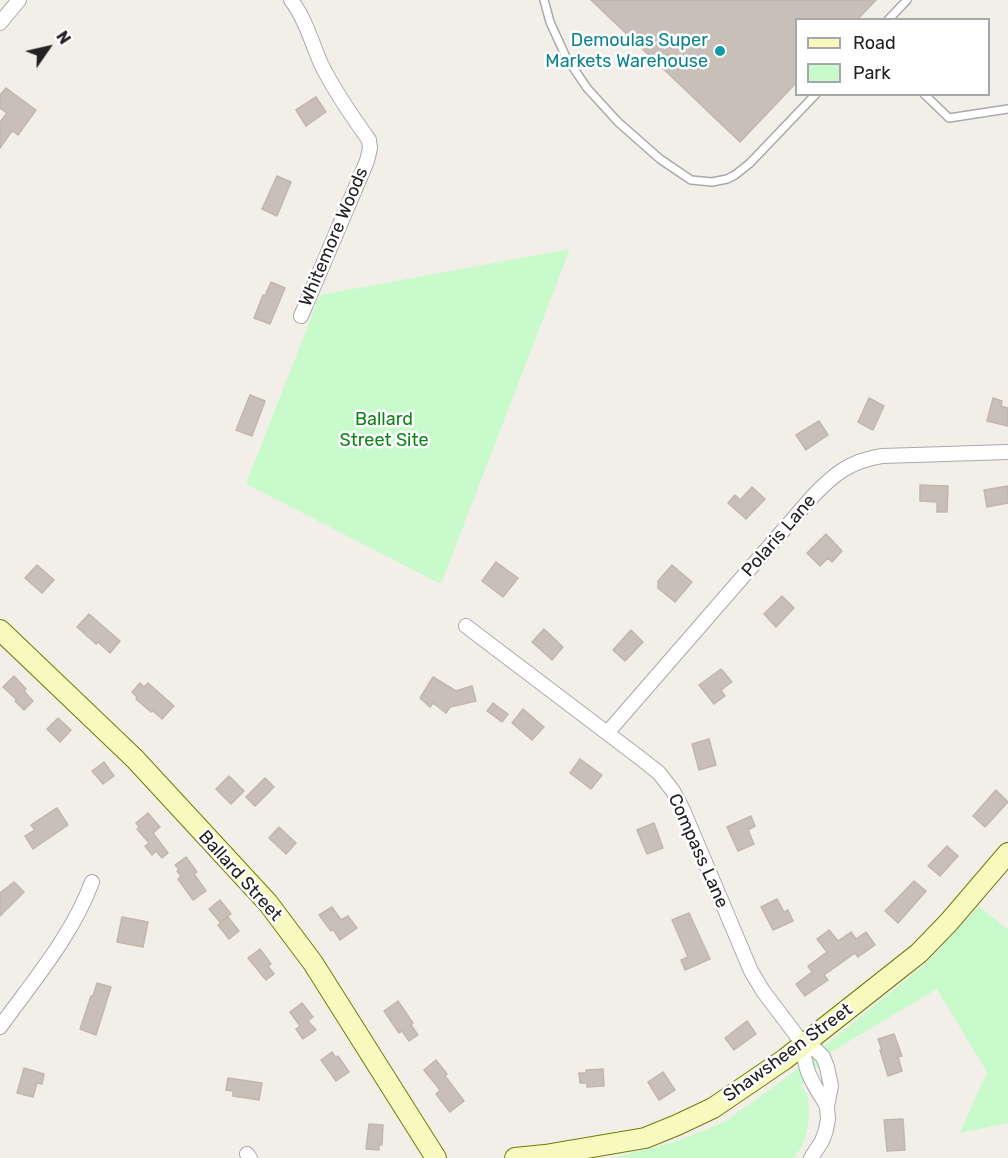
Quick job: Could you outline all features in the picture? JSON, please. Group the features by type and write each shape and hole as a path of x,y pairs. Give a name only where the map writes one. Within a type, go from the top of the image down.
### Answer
{"street":[{"path":"0,23 20,0"},
{"name":"Whitemore Woods","path":"291,0 339,98 369,140 370,148 367,161 301,316"},
{"name":"Polaris Lane","path":"608,732 813,496 837,473 854,463 882,456 1008,452"},
{"name":"Compass Lane","path":"466,626 659,773 673,791 692,829 748,965 763,991 803,1044"},
{"name":"Ballard Street","path":"0,630 135,759 268,903 313,963 436,1158"},
{"name":"Shawsheen Street","path":"515,1158 645,1138 713,1108 785,1059 919,953 949,922 1008,853"},
{"path":"0,1027 70,930 83,906 92,882"},
{"path":"803,1044 808,1073 827,1106"},
{"path":"803,1044 819,1052 825,1062 831,1086 826,1130 811,1158"}],"lane":[{"path":"544,0 550,22 566,57 587,88 618,122 660,159 691,180 712,182 735,175 750,163 814,96"},
{"path":"890,18 907,0"},
{"path":"926,96 949,118 1008,109"}],"green space":[{"name":"Ballard Street Site","path":"570,249 441,584 246,484 320,295"},
{"path":"979,906 1008,930 1008,1123 960,1133 987,1072 937,989 831,1052 801,1086 808,1098 808,1124 802,1146 793,1158 613,1158 675,1142 726,1121 783,1080 924,965"}],"building":[{"name":"Demoulas Super Markets Warehouse","path":"591,0 876,0 859,18 795,18 795,84 740,142"},
{"path":"6,88 36,110 18,135 12,131 0,148 0,122 7,113 0,108 0,95"},
{"path":"316,97 326,112 306,126 296,110"},
{"path":"277,176 291,182 277,216 262,209"},
{"path":"271,282 285,288 270,324 254,318"},
{"path":"250,395 265,401 252,436 236,430"},
{"path":"869,398 884,406 873,430 858,422"},
{"path":"993,398 1002,401 1001,406 1008,408 1008,426 987,421"},
{"path":"819,421 828,435 806,450 796,435"},
{"path":"920,485 948,486 947,512 937,512 937,502 920,501"},
{"path":"1008,486 1008,503 987,507 984,490"},
{"path":"752,487 765,499 746,519 728,503 735,495 740,500"},
{"path":"826,534 842,551 832,562 828,558 820,566 807,553"},
{"path":"496,562 518,578 503,597 482,581"},
{"path":"37,565 54,580 42,593 25,578"},
{"path":"672,565 692,582 675,602 658,588 658,581"},
{"path":"782,596 794,608 776,627 764,614"},
{"path":"89,614 120,641 110,653 77,627"},
{"path":"544,629 563,647 552,660 532,642"},
{"path":"631,630 643,642 625,661 613,650"},
{"path":"721,669 732,682 721,690 725,696 714,704 699,685"},
{"path":"14,676 33,701 24,710 3,687"},
{"path":"433,677 456,691 472,686 476,701 450,707 446,713 433,703 430,707 420,698"},
{"path":"140,683 144,687 148,683 174,706 162,719 136,699 137,697 132,692"},
{"path":"493,703 508,714 502,722 487,711"},
{"path":"523,709 544,727 532,740 512,723"},
{"path":"58,718 71,730 60,742 47,729"},
{"path":"709,739 716,765 699,770 692,744"},
{"path":"580,759 602,775 591,789 570,773"},
{"path":"104,762 114,776 103,784 92,771"},
{"path":"229,776 244,791 231,804 216,789"},
{"path":"265,778 274,787 255,806 246,797"},
{"path":"996,790 1008,802 985,827 973,816"},
{"path":"57,808 68,825 33,849 25,836 35,830 31,825"},
{"path":"148,813 160,827 153,833 168,853 162,858 156,851 152,855 145,846 149,843 137,829 139,827 136,823"},
{"path":"751,816 755,826 748,830 754,844 738,851 727,827"},
{"path":"654,823 663,848 647,854 637,830"},
{"path":"279,827 296,843 286,854 269,838"},
{"path":"947,846 958,856 940,876 928,866"},
{"path":"186,857 197,872 194,874 206,891 193,900 178,879 181,876 175,865"},
{"path":"914,881 926,891 898,923 885,911"},
{"path":"14,882 24,892 0,916 0,893"},
{"path":"777,899 784,912 788,910 793,921 773,930 761,907"},
{"path":"220,900 231,914 220,922 209,909"},
{"path":"332,907 341,920 348,916 357,928 340,940 319,915"},
{"path":"689,913 710,959 685,970 681,960 688,957 672,920"},
{"path":"122,917 148,922 143,947 117,942"},
{"path":"228,917 239,931 229,939 218,925"},
{"path":"829,930 838,941 851,932 856,939 866,932 875,945 858,957 855,953 824,975 828,980 805,996 796,984 812,972 808,966 827,952 817,939"},
{"path":"260,949 271,964 268,966 274,974 266,980 248,958"},
{"path":"97,983 111,987 96,1035 80,1029"},
{"path":"398,1001 418,1035 409,1041 402,1031 399,1033 384,1011"},
{"path":"302,1003 313,1017 308,1021 316,1030 303,1039 296,1029 300,1026 290,1012"},
{"path":"747,1021 756,1034 734,1050 725,1038"},
{"path":"894,1034 902,1056 898,1057 902,1071 888,1076 878,1039"},
{"path":"332,1052 336,1058 338,1056 349,1072 336,1081 321,1060"},
{"path":"436,1060 464,1101 450,1112 436,1094 440,1090 424,1070"},
{"path":"24,1068 44,1074 42,1084 37,1083 33,1097 17,1093"},
{"path":"603,1069 604,1086 587,1087 587,1083 580,1083 579,1073 586,1073 586,1070"},
{"path":"663,1072 675,1090 659,1100 648,1082"},
{"path":"228,1078 262,1083 259,1100 233,1096 233,1091 226,1090"},
{"path":"903,1119 905,1150 887,1151 884,1120"},
{"path":"369,1124 383,1125 382,1145 379,1144 379,1150 366,1149"}],"place":[{"name":"Demoulas Super Markets Warehouse","path":"720,51"}]}
